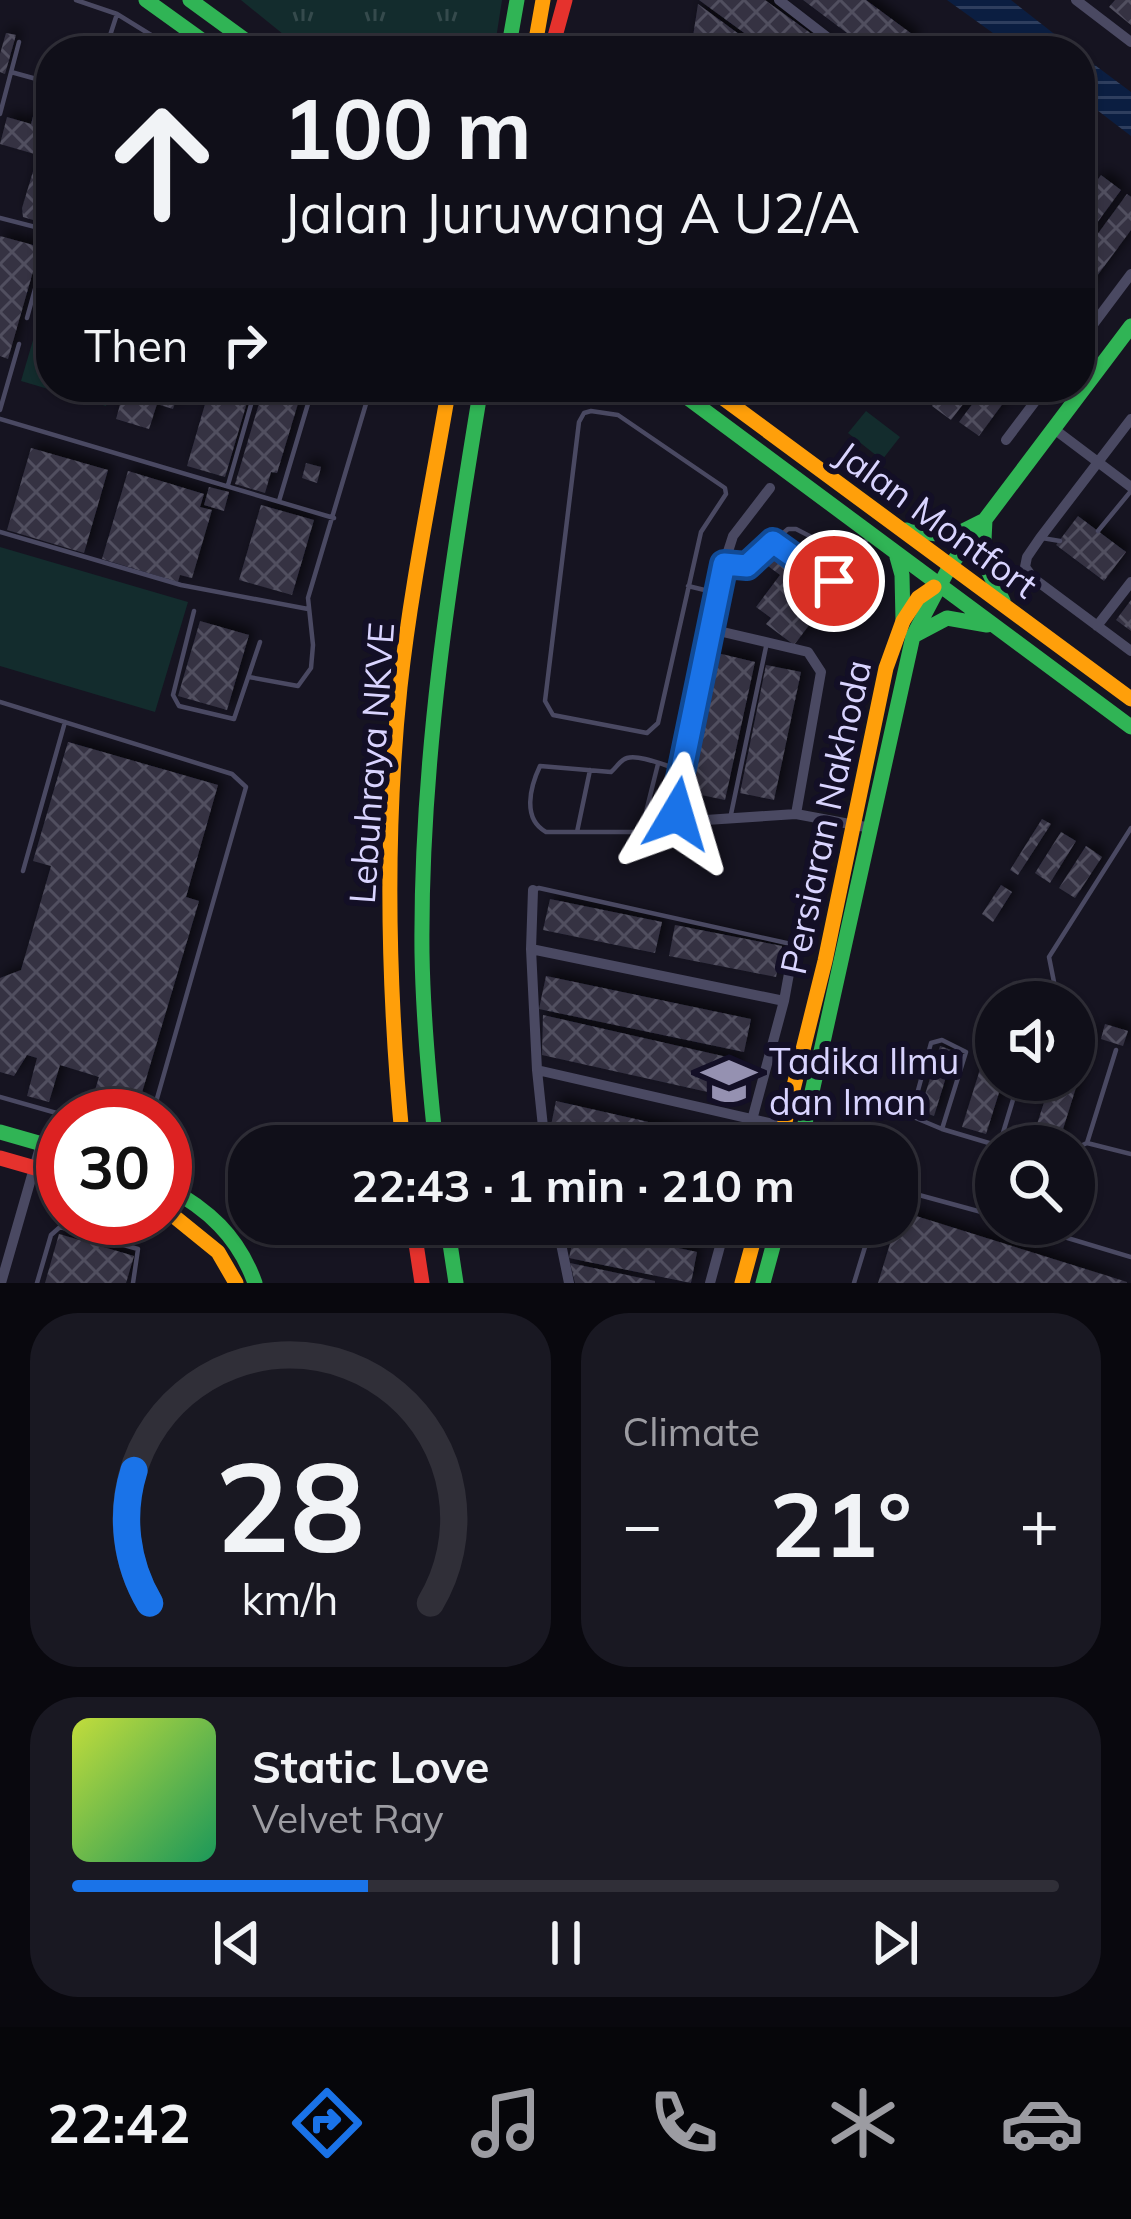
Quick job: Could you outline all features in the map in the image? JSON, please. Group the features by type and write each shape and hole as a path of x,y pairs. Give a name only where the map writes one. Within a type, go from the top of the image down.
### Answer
{"main road":[{"path":"146,0 196,36"},
{"path":"190,0 239,36"},
{"path":"506,0 514,18"},
{"path":"511,36 517,0"},
{"path":"537,36 543,0"},
{"path":"555,36 566,0"},
{"path":"1095,374 1131,326"},
{"name":"Lebuhraya NKVE","path":"402,1125 391,989 393,766 412,599 446,402"},
{"name":"Lebuhraya NKVE","path":"435,1125 423,962 424,799 440,642 480,402"},
{"name":"Jalan Montfort","path":"693,402 1131,727"},
{"name":"Jalan Montfort","path":"728,402 1131,699"},
{"path":"936,586 1074,402"},
{"path":"900,528 953,536 985,520"},
{"path":"985,520 983,560 1006,607"},
{"path":"897,556 903,621"},
{"name":"Persiaran Nakhoda","path":"784,1125 886,668 903,621 918,598 936,586"},
{"name":"Persiaran Nakhoda","path":"805,1125 913,636 936,586"},
{"path":"913,636 947,618 993,627"},
{"path":"0,1132 36,1143"},
{"path":"0,1158 34,1168"},
{"path":"192,1201 237,1239 255,1283"},
{"path":"192,1231 218,1252 236,1283"},
{"path":"416,1245 422,1283"},
{"path":"450,1245 456,1283"},
{"path":"742,1283 752,1245"},
{"path":"764,1283 774,1245"}],"street":[{"path":"779,0 826,36"},
{"path":"1076,0 1131,42"},
{"path":"1095,325 1131,274"},
{"path":"1095,360 1101,366"},
{"path":"1006,440 1035,402"},
{"path":"1131,419 1040,538 1025,567 1033,578 1131,651"},
{"path":"1054,429 1131,489"},
{"path":"760,453 770,488"},
{"path":"803,486 770,488 733,536 717,592 674,807 691,821 796,814 871,828"},
{"path":"1097,626 1131,582"},
{"path":"710,629 808,652 821,672 796,814"},
{"path":"533,890 531,949 543,1125"},
{"path":"751,1125 794,946"},
{"path":"531,949 784,1001"},
{"path":"536,1070 779,1125"},
{"path":"1,1282 36,1161"},
{"path":"561,1245 569,1283"},
{"path":"710,1283 720,1245"}],"lane":[{"path":"76,0 117,14 152,36"},
{"path":"110,36 117,14"},
{"path":"0,114 19,42"},
{"path":"11,72 36,78"},
{"path":"0,218 36,227"},
{"path":"27,318 36,285"},
{"path":"0,410 19,344"},
{"path":"227,484 252,402"},
{"path":"279,501 309,402"},
{"path":"249,677 298,686 311,668 314,645 308,598 367,402"},
{"path":"584,413 618,415 724,488 726,494 701,532 688,586 654,730 646,733 547,710 544,701 579,422 584,413"},
{"path":"0,418 334,518"},
{"path":"1099,531 1131,489"},
{"path":"724,564 747,566 788,529 852,558"},
{"path":"0,532 181,585 308,609"},
{"path":"773,542 829,582 870,536"},
{"path":"1040,538 1060,541"},
{"path":"688,586 717,592"},
{"path":"194,611 173,702 234,719 260,642"},
{"path":"729,819 767,642"},
{"path":"0,702 232,774 246,787 160,1089"},
{"path":"23,871 65,722"},
{"path":"658,764 641,832 537,828 530,802 540,766 611,772 622,759 630,758 658,764 681,771"},
{"path":"577,832 590,770"},
{"path":"1054,981 1049,957 1131,828"},
{"path":"533,890 794,946"},
{"path":"942,1130 966,1052 942,1040 931,1042 911,1116 914,1120 942,1130 975,1139"},
{"path":"1093,1125 1116,1051"},
{"path":"0,1097 36,1107"},
{"path":"1095,1145 1131,1154"},
{"path":"918,1195 975,1210"},
{"path":"37,1283 51,1235 60,1227 138,1250 133,1283"},
{"path":"854,1283 866,1245"},
{"path":"1091,1245 1131,1257"}],"green space":[{"path":"241,0 502,0 496,36 285,36"},
{"path":"36,330 36,385 21,381"},
{"path":"866,411 900,437 882,460 848,433"},
{"path":"0,547 188,602 155,712 0,666"}],"water":[{"path":"947,0 1011,0 1057,36 997,36"},
{"path":"1095,65 1131,92 1131,136 1095,108"}],"building":[{"path":"699,0 765,0 814,36 748,36"},
{"path":"803,0 866,0 915,36 851,36"},
{"path":"1115,0 1131,0 1131,25 1109,7"},
{"path":"698,4 742,36 693,36"},
{"path":"6,33 16,35 5,74 0,72 0,54"},
{"path":"36,105 36,154 0,144 7,117 31,124"},
{"path":"36,162 36,221 23,217"},
{"path":"1101,175 1121,190 1095,226 1095,183"},
{"path":"1127,194 1131,197 1131,230 1095,279 1095,238"},
{"path":"0,236 36,246 36,261 8,359 0,356"},
{"path":"121,402 175,402 173,409 157,404 149,429 116,419"},
{"path":"206,402 247,402 225,477 187,466"},
{"path":"260,402 298,402 277,473 271,472 265,493 235,484"},
{"path":"935,402 965,402 951,420 932,406"},
{"path":"974,402 1004,402 979,436 959,422"},
{"path":"31,448 108,470 84,553 7,530"},
{"path":"306,463 321,467 317,483 302,478"},
{"path":"128,471 204,494 200,507 212,510 192,578 180,575 178,582 102,559"},
{"path":"209,487 229,492 224,511 204,505"},
{"path":"261,505 314,520 292,595 239,580"},
{"path":"1078,516 1126,552 1104,581 1056,545"},
{"path":"777,554 832,595 794,645 766,624 771,618 756,607 780,575 768,566"},
{"path":"1131,600 1131,631 1116,620"},
{"path":"200,621 249,635 227,710 178,696"},
{"path":"717,653 755,662 725,800 687,792"},
{"path":"766,665 801,672 774,800 740,793"},
{"path":"68,742 218,785 186,897 199,901 143,1089 95,1089 99,1077 60,1065 53,1089 36,1089 36,1098 27,1096 37,1058 27,1055 14,1076 0,1072 0,978 21,970 51,866 33,861"},
{"path":"1042,819 1051,824 1018,875 1010,870"},
{"path":"1061,832 1076,841 1050,883 1035,873"},
{"path":"1086,846 1102,857 1075,898 1059,888"},
{"path":"1001,885 1012,892 993,922 982,914"},
{"path":"550,899 662,922 655,953 543,930"},
{"path":"675,925 782,946 776,977 669,956"},
{"path":"546,976 751,1019 744,1052 539,1009"},
{"path":"543,1015 740,1060 730,1097 542,1055"},
{"path":"1105,1024 1128,1031 1123,1046 1101,1039"},
{"path":"940,1046 954,1051 934,1116 920,1111"},
{"path":"975,1085 975,1101 996,1101 989,1125 975,1125 975,1131 962,1127"},
{"path":"556,1101 662,1125 551,1125"},
{"path":"1044,1101 1072,1101 1064,1125 1037,1125"},
{"path":"918,1217 975,1234 975,1245 1009,1245 1127,1282 1127,1283 878,1283 890,1245 918,1245"},
{"path":"56,1245 96,1245 134,1256 126,1283 45,1283"},
{"path":"572,1245 664,1245 697,1252 691,1283 569,1258"},
{"path":"570,1263 655,1281 655,1283 575,1283"}],"traffic: fast":[{"path":"146,0 196,36"},
{"path":"190,0 239,36"},
{"path":"511,36 517,0"},
{"path":"1095,374 1131,326"},
{"path":"434,1125 423,977 426,811 448,598 479,402"},
{"path":"693,402 1131,727"},
{"path":"805,1125 913,636 950,566 1074,402"},
{"path":"985,520 983,560 1003,601"},
{"path":"906,530 953,536 985,520"},
{"path":"897,557 903,621"},
{"path":"913,636 947,618 987,625"},
{"path":"0,1132 36,1142"},
{"path":"192,1202 220,1225 240,1251 255,1283"},
{"path":"450,1245 456,1283"},
{"path":"763,1283 773,1245"}],"traffic: slow":[{"path":"537,36 543,0"},
{"path":"401,1125 390,916 395,744 410,612 446,402"},
{"path":"728,402 1131,699"},
{"path":"784,1125 825,961 886,668 903,621 918,598 934,587"},
{"path":"192,1231 218,1252 236,1283"},
{"path":"742,1283 752,1245"}],"traffic: jam":[{"path":"555,36 565,0"},
{"path":"0,1158 36,1168"},
{"path":"416,1245 422,1283"}],"place":[{"name":"Tadika Ilmu dan Iman","path":"729,1081"}],"route":[{"path":"677,814 674,807 724,564 747,566 773,542 834,581"}]}
